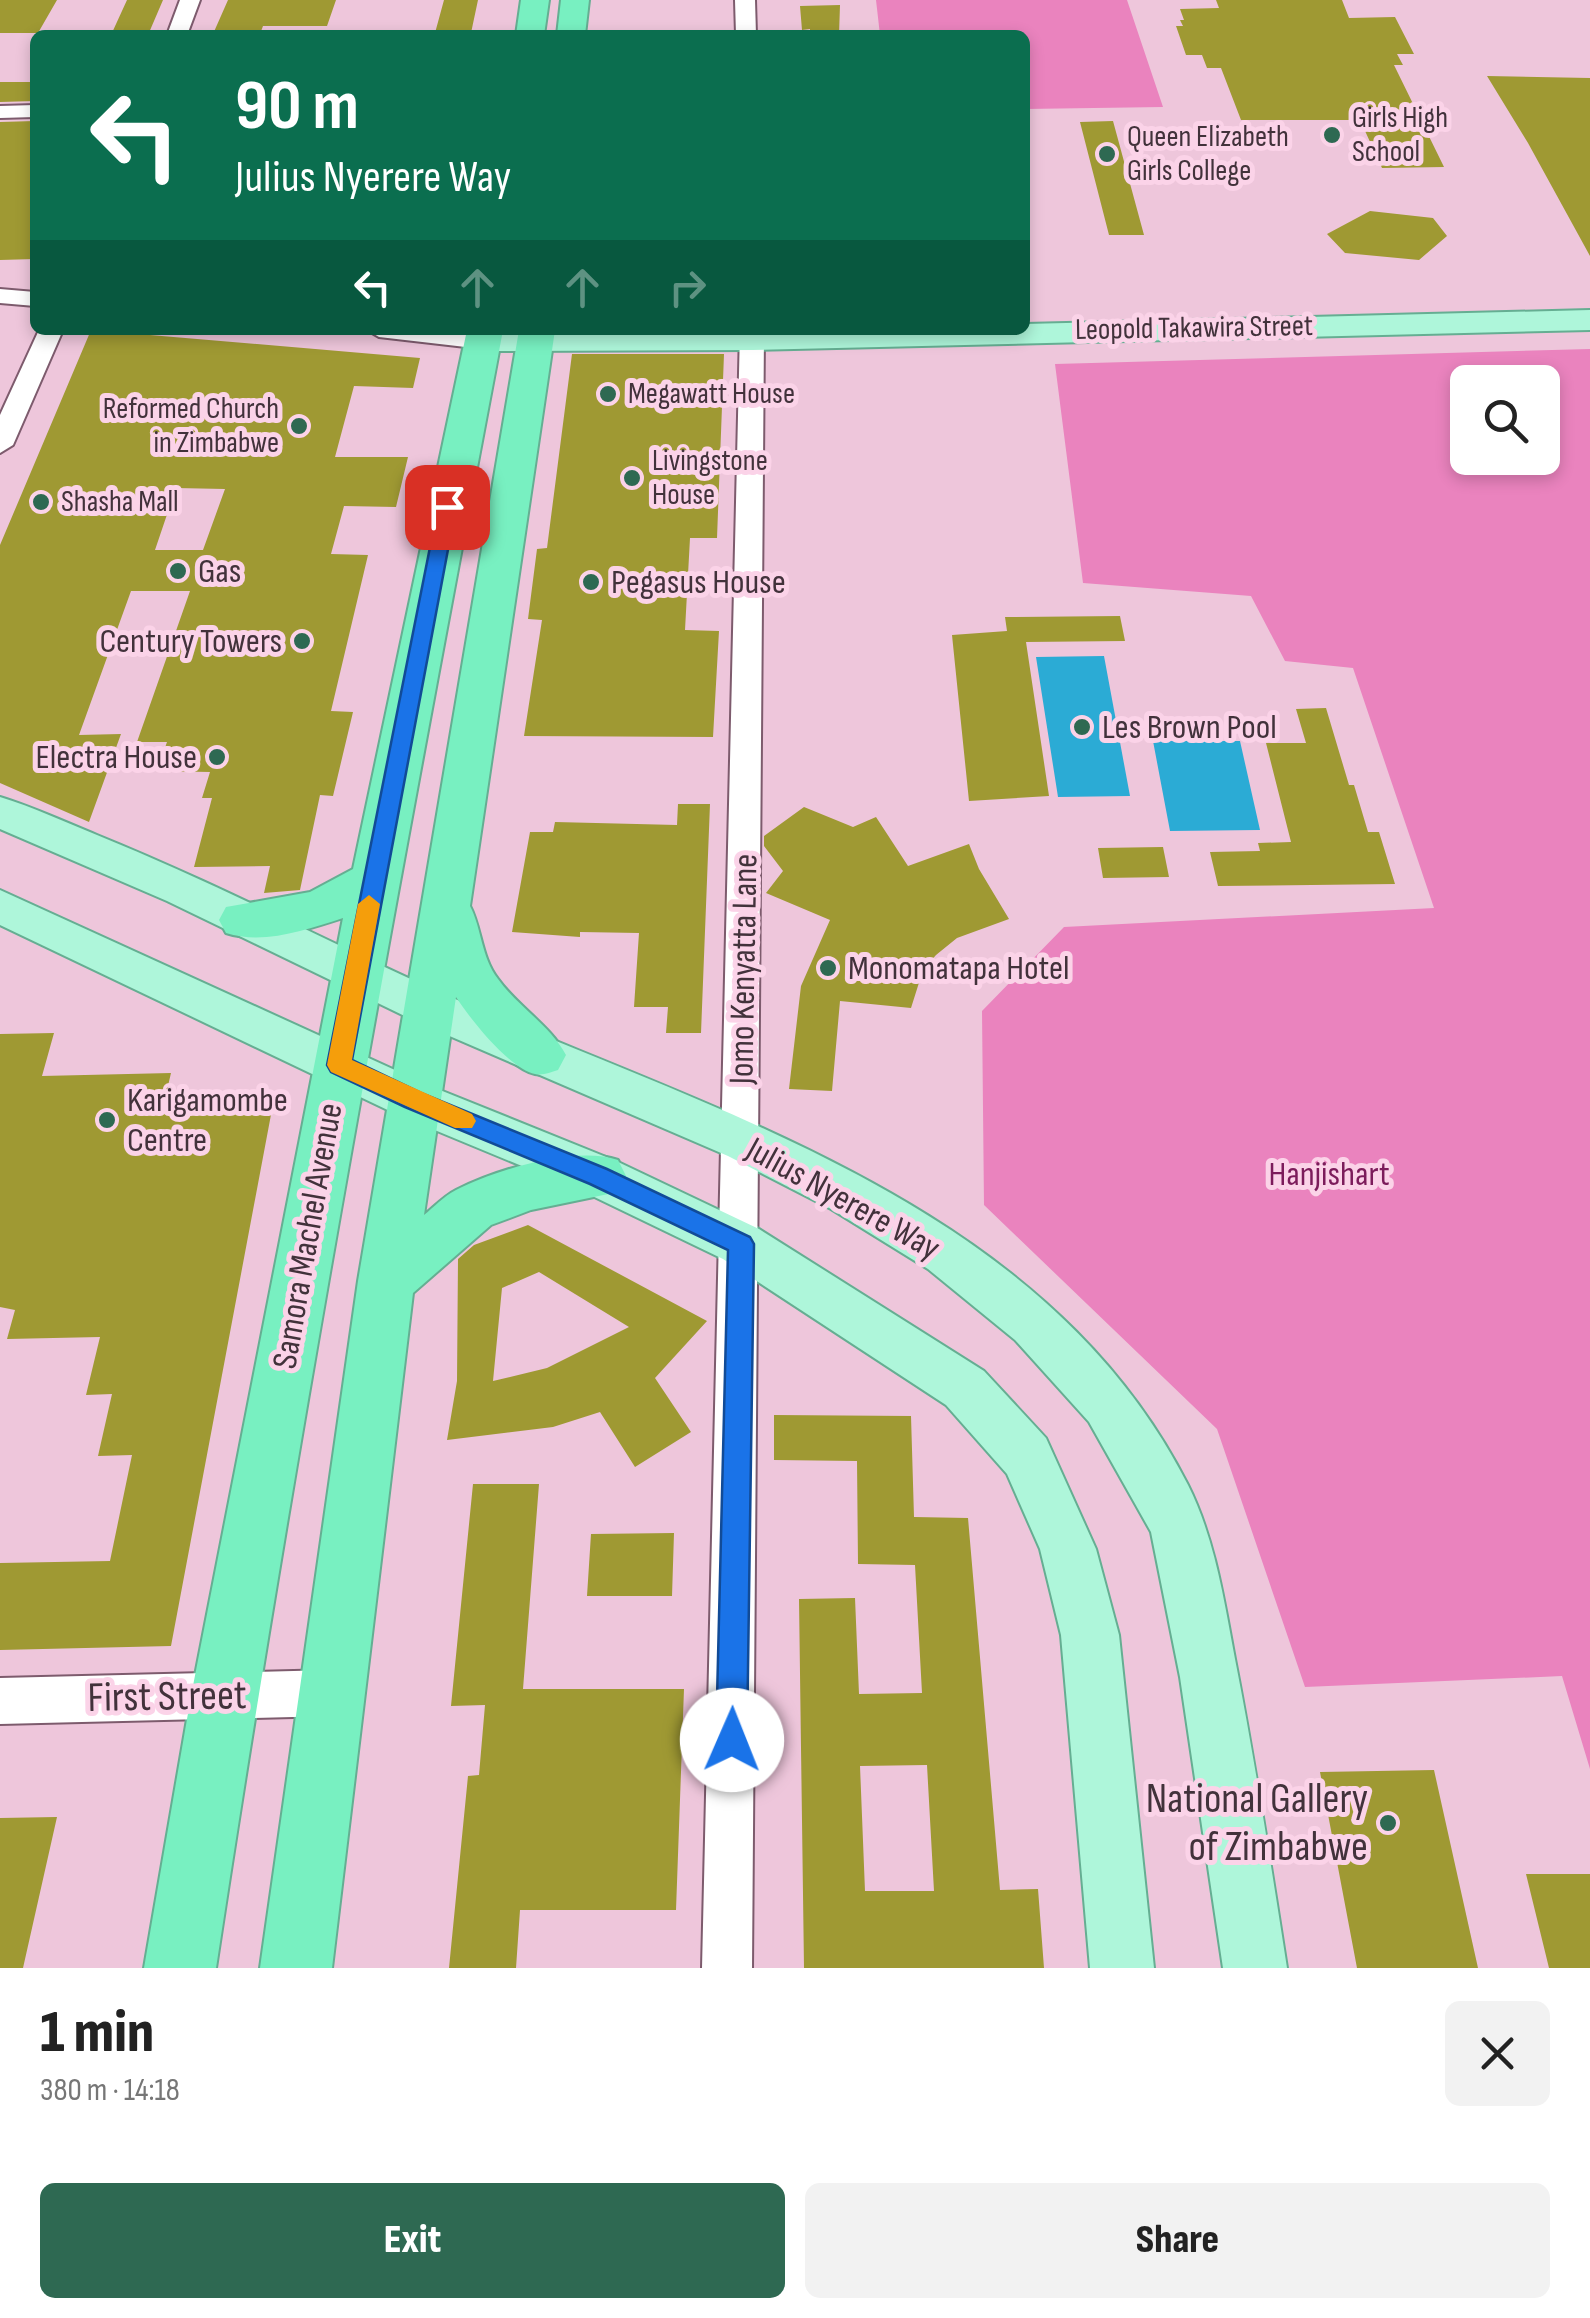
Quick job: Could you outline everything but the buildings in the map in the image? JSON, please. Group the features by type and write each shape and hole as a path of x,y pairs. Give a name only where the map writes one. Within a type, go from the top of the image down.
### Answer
{"highway":[{"path":"531,30 535,0"},
{"path":"572,30 575,0"},
{"name":"Samora Machel Avenue","path":"180,1968 224,1696 373,880 484,335"},
{"path":"296,1968 386,1281 536,335"},
{"path":"242,920 293,916 341,902 373,880"},
{"path":"446,894 456,950 478,996 540,1056"},
{"path":"386,1281 472,1208 528,1186 599,1176"}],"main road":[{"name":"Leopold Takawira Street","path":"1030,304 1321,296 1590,297"},
{"name":"Leopold Takawira Street","path":"1030,330 1590,320"},
{"name":"Leopold Takawira Street","path":"484,335 752,335"},
{"name":"Julius Nyerere Way","path":"0,812 146,873 429,1007 742,1141 910,1228 1035,1324 1116,1410 1170,1505 1196,1602 1255,1968"},
{"path":"0,906 413,1100 599,1176 741,1244 965,1388 1027,1456 1068,1549 1090,1635 1122,1968"}],"street":[{"path":"179,30 190,0"},
{"path":"745,0 746,30"},
{"path":"0,112 30,112"},
{"path":"0,133 30,133"},
{"path":"0,274 30,277"},
{"path":"0,296 30,299"},
{"path":"0,444 49,335"},
{"name":"Jomo Kenyatta Lane","path":"727,1968 752,335"},
{"name":"First Street","path":"0,1701 333,1694"}],"green space":[{"path":"876,0 1127,0 1163,107 1030,109 1030,30 879,30"},
{"name":"Hanjishart","path":"1590,349 1590,1769 1562,1676 1305,1687 1217,1429 984,1205 982,1011 1064,927 1434,908 1353,668 1285,661 1251,596 1083,583 1055,364"}],"water":[{"name":"Les Brown Pool","path":"1104,656 1130,796 1058,797 1036,657"},
{"name":"Les Brown Pool","path":"1153,741 1240,741 1260,830 1170,831"}],"slow traffic":[{"path":"369,904 339,1065 464,1121"}],"place":[{"name":"Girls High School","path":"1332,135"},
{"name":"Queen Elizabeth Girls College","path":"1107,154"},
{"name":"Megawatt House","path":"608,394"},
{"name":"Reformed Church in Zimbabwe","path":"299,426"},
{"name":"Livingstone House","path":"632,478"},
{"name":"Shasha Mall","path":"41,502"},
{"name":"Gas","path":"178,571"},
{"name":"Pegasus House","path":"591,582"},
{"name":"Century Towers","path":"302,641"},
{"name":"Les Brown Pool","path":"1082,727"},
{"name":"Electra House","path":"217,757"},
{"name":"Monomatapa Hotel","path":"828,968"},
{"name":"Karigamombe Centre","path":"107,1120"},
{"name":"National Gallery of Zimbabwe","path":"1388,1823"}],"route":[{"path":"447,507 339,1065 413,1100 599,1176 741,1244 732,1740"}]}
